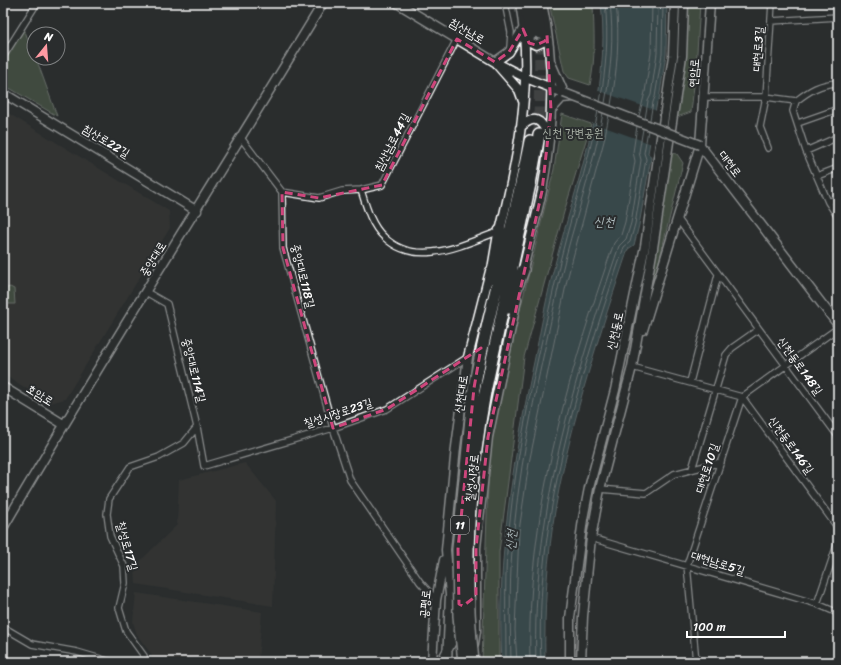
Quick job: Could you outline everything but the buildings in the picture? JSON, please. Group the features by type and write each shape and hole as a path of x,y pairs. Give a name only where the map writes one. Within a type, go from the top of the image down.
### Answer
{"highway":[{"path":"525,3 535,33"},
{"path":"535,3 535,33"},
{"name":"신천대로","path":"472,662 468,612 467,548 477,439 485,392 540,135"},
{"name":"신천대로","path":"464,662 459,616 458,549 474,388 480,355 521,190 540,135"},
{"path":"480,355 500,232"},
{"path":"493,354 523,270"}],"main road":[{"name":"중앙대로","path":"3,528 64,424 323,3"},
{"name":"침산남로","path":"397,3 495,62 526,78 550,87"},
{"path":"520,3 550,59 563,96"},
{"path":"524,103 519,90 495,62 535,33 542,3"},
{"name":"신천동로","path":"570,662 570,618 583,519 589,488 615,390 645,246 673,56 675,3"},
{"name":"신천동로","path":"581,662 583,616 591,538 600,489 632,367 653,248 682,56 684,3"},
{"name":"연암로","path":"632,367 676,218 700,145 710,3"},
{"name":"칠성시장로","path":"447,662 446,652 450,595 446,550 456,447 468,357 508,198 524,103 526,52 535,33"},
{"name":"칠성시장로","path":"472,662 476,631 477,543 488,437 523,270 542,191 540,135 551,110 550,59"},
{"path":"550,87 563,96 573,97 700,145"},
{"name":"침산로22길","path":"3,93 197,210"},
{"path":"551,110 563,96"},
{"path":"520,128 527,121 536,120 543,124 540,135"},
{"name":"대현로","path":"700,145 838,327"},
{"name":"호암로","path":"3,387 64,424"},
{"name":"공평로","path":"432,662 436,600 446,550"},
{"path":"450,595 454,602 463,606 468,604 476,596"},
{"path":"441,662 476,596"}],"street":[{"path":"3,57 37,3"},
{"path":"505,3 511,32 509,52"},
{"path":"771,21 772,3"},
{"name":"대현로3길","path":"768,148 760,127 766,97 771,21 838,17"},
{"name":"침산남로44길","path":"282,192 319,198 342,191 361,190 382,185 457,40"},
{"path":"838,83 818,86 796,101 793,111 806,151 828,202 838,218"},
{"path":"704,97 766,97 796,101"},
{"path":"798,123 838,108"},
{"path":"806,151 838,137"},
{"path":"241,138 282,192"},
{"path":"817,176 838,168"},
{"path":"361,190 370,216 384,237 408,250 437,252 500,232"},
{"name":"중앙대로118길","path":"282,192 283,248 333,428"},
{"path":"828,202 838,198"},
{"name":"신천동로148길","path":"676,218 838,436"},
{"path":"690,382 718,275"},
{"name":"중앙대로114길","path":"146,292 167,304 197,427 204,466"},
{"path":"632,367 742,397 838,327"},
{"path":"692,469 729,350 759,329"},
{"name":"칠성시장로23길","path":"204,466 333,428 387,409 468,357"},
{"name":"대현로10길","path":"696,662 688,565 742,397"},
{"name":"신천동로146길","path":"742,397 838,528"},
{"name":"칠성로17길","path":"144,662 144,656 126,631 119,608 125,583 124,566 110,536 107,514 109,499 130,467 159,456 184,443 197,427"},
{"path":"333,428 350,480 420,582 436,600"},
{"path":"600,489 646,492 674,474 721,462"},
{"name":"대현남로5길","path":"591,538 688,565 817,604 838,613"},
{"path":"817,604 838,542"},
{"path":"3,627 32,644 77,652 111,662"}],"highlighted area":[{"path":"523,29 529,43 536,45 545,41 547,35 551,110 542,191 488,437 476,548 476,596 463,606 459,604 458,549 474,388 481,348 387,409 333,428 283,248 282,192 319,198 382,185 457,39 495,62 509,52"}],"shaded area":[{"path":"3,110 169,211 170,228 65,399 50,403 3,374"},
{"path":"245,463 276,501 273,606 136,584 135,566 177,525 179,480"},
{"path":"136,593 262,612 258,662 152,662 152,655 137,635 133,622"}],"green space":[{"path":"549,3 593,3 594,55 590,85 569,78 564,71"},
{"path":"687,3 700,3 696,69 691,112 677,117 684,61"},
{"path":"23,25 26,34 26,66 39,66 57,116 6,86 4,69 14,39"},
{"name":"신천 강변공원","path":"562,114 591,124 564,212 524,357 499,552 499,662 482,662 489,455 510,351 554,169"},
{"path":"671,153 677,154 683,163 647,310 644,311"},
{"path":"10,287 14,289 15,304 8,304 3,299 3,293"}],"water":[{"name":"신천","path":"601,3 667,3 666,54 659,100 657,102 648,153 651,158 634,245 628,249 597,344 578,408 556,505 548,563 545,662 502,662 501,624 504,548 513,474 526,399 549,287 589,141 596,107 601,72 603,38"}],"pier":[{"path":"596,90 657,111 652,144 590,122"}],"tunnel":[{"path":"539,135 540,33"}]}
